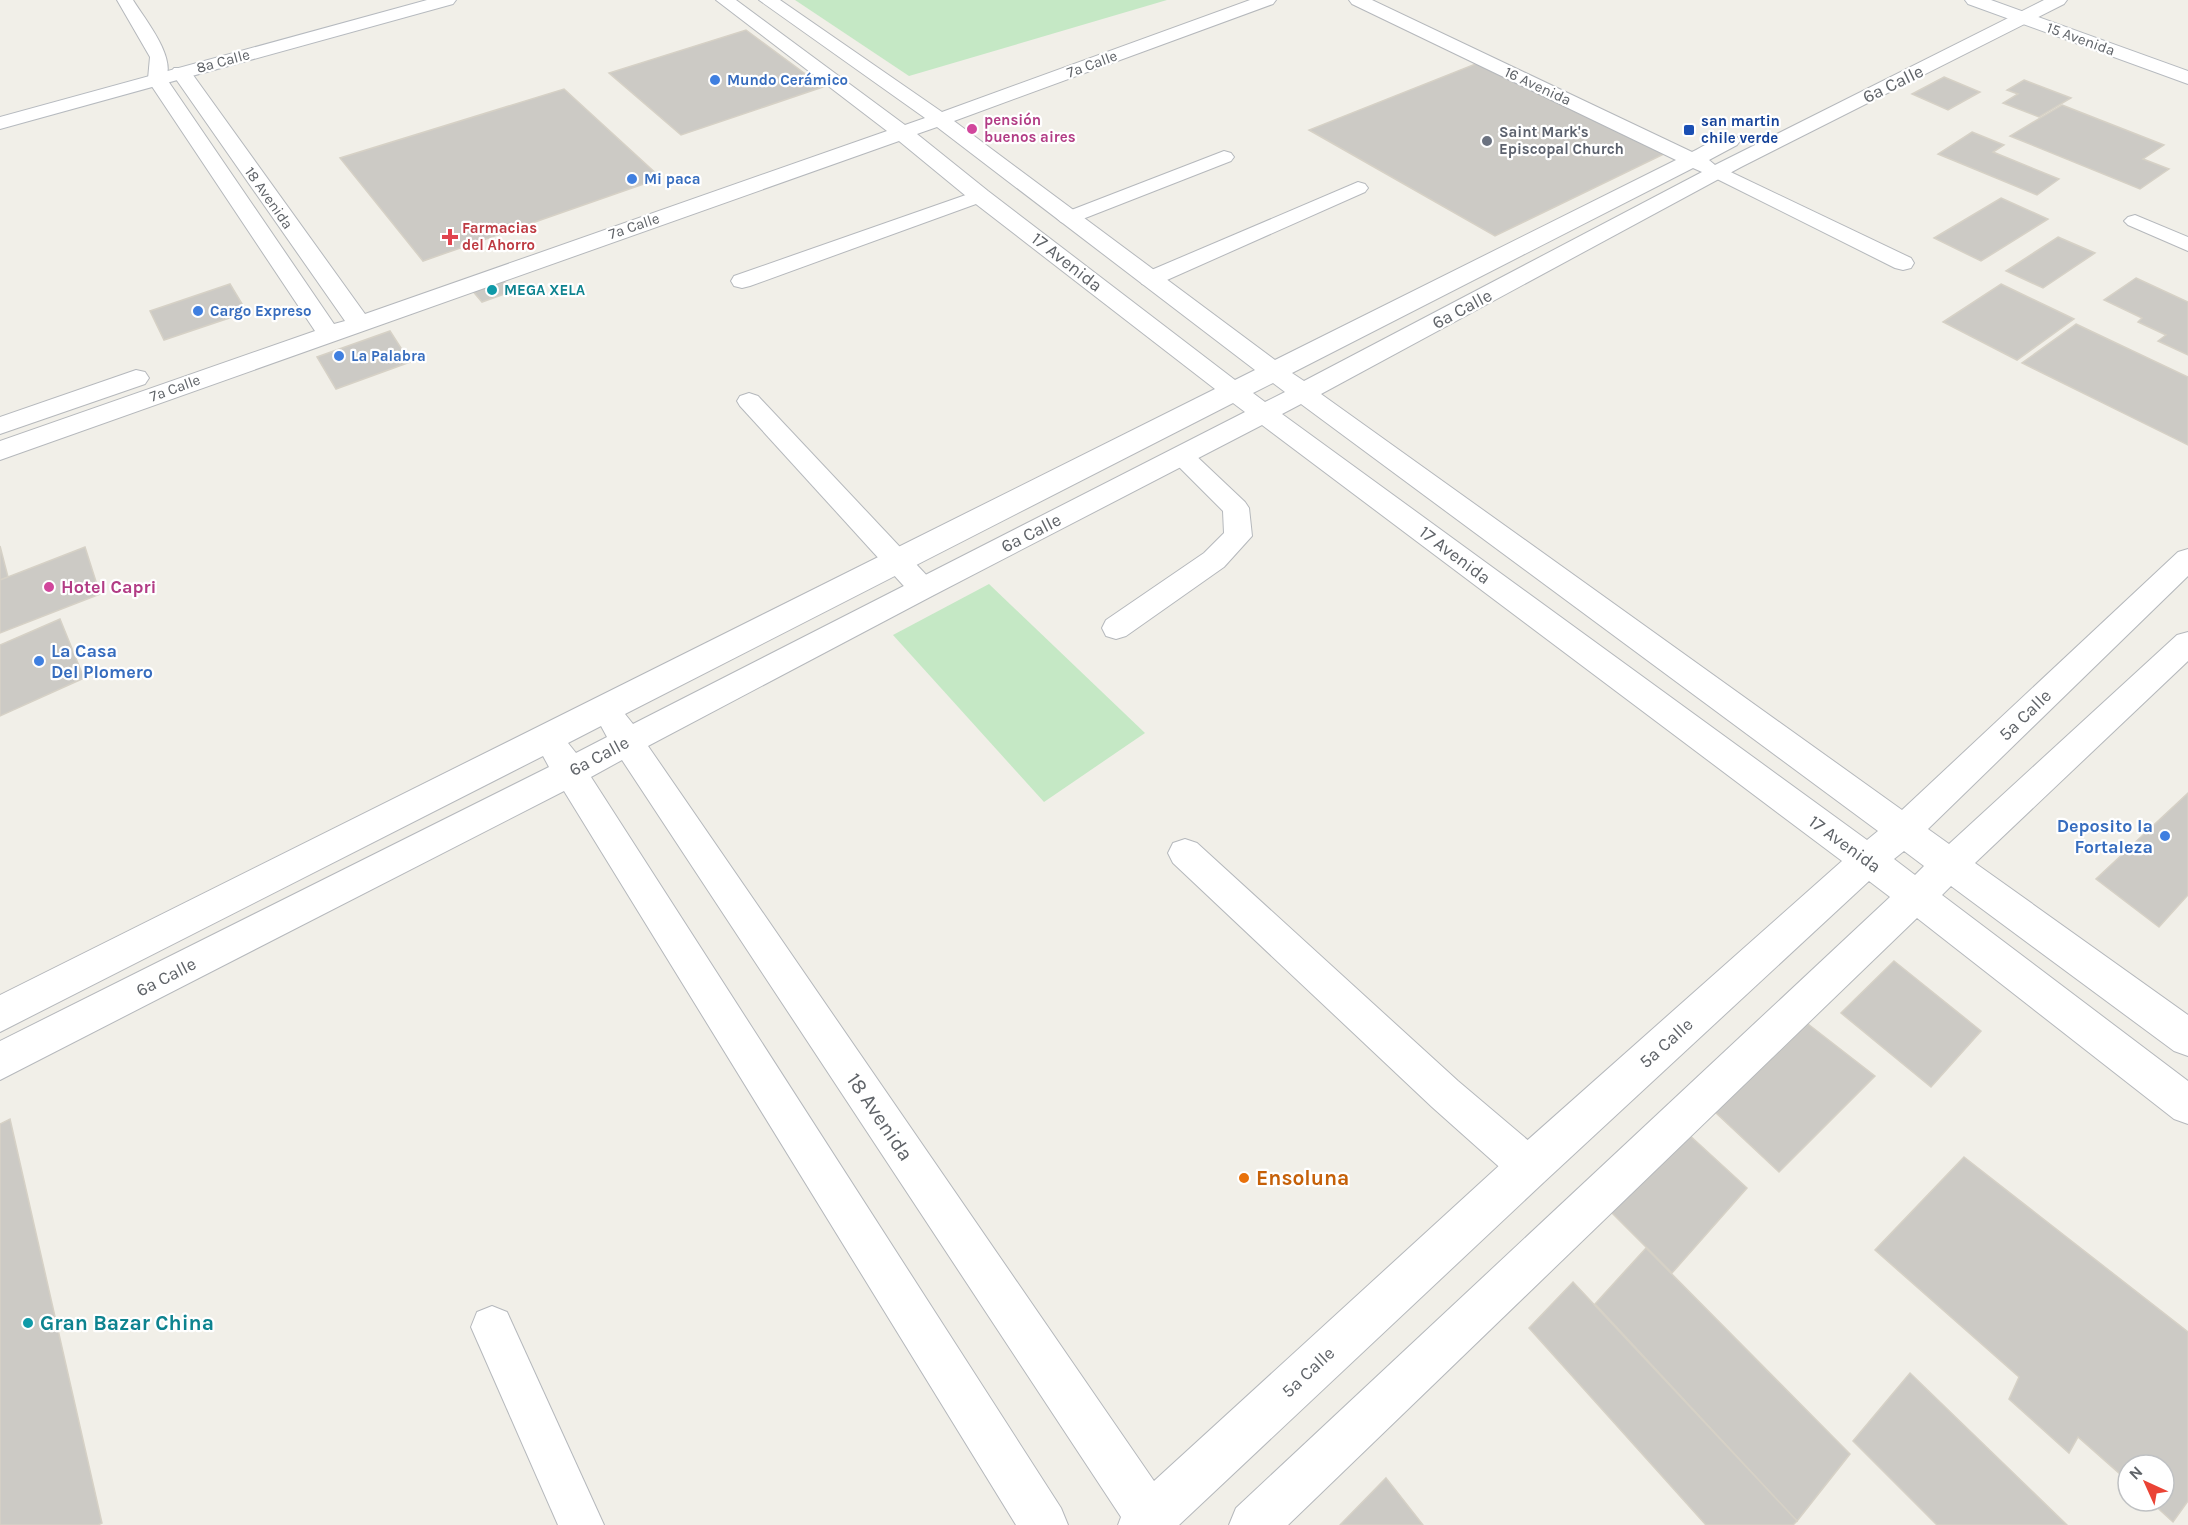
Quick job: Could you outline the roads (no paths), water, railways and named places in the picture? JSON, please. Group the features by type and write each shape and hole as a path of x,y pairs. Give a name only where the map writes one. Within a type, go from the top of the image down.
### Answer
{"street":[{"name":"8a Calle","path":"0,123 447,0"},
{"name":"17 Avenida","path":"724,0 881,125 980,196 1235,392 1916,896 2188,1106"},
{"name":"17 Avenida","path":"768,0 933,106 1068,219 2188,1038"},
{"name":"7a Calle","path":"964,88 1223,0"},
{"name":"7a Calle","path":"312,323 358,323 933,106 1267,0"},
{"name":"16 Avenida","path":"1358,0 1713,161"},
{"name":"16 Avenida","path":"1394,0 1713,161"},
{"name":"6a Calle","path":"0,1061 570,772 616,725 896,560 1235,392 2028,6"},
{"name":"15 Avenida","path":"2028,6 2188,78"},
{"name":"18 Avenida","path":"181,72 355,300 358,323"},
{"name":"18 Avenida","path":"157,80 312,323"},
{"name":"6a Calle","path":"0,1014 549,738 616,725 922,588 1182,457 1303,393 1713,161"},
{"name":"7a Calle","path":"0,451 312,323 355,300"},
{"name":"7a Calle","path":"0,426 158,370"},
{"name":"5a Calle","path":"1149,1523 1529,1167 1903,831 2188,559"},
{"path":"1253,1525 1916,896 1952,865 2188,643"},
{"name":"18 Avenida","path":"616,725 1149,1523"},
{"path":"549,738 1044,1525"}],"lane":[{"path":"125,0 159,57 157,80"},
{"path":"1068,219 1224,157"},
{"path":"1713,161 1903,263"},
{"path":"1150,279 1358,188"},
{"path":"742,281 980,196"},
{"path":"2135,222 2188,246"},
{"path":"749,401 922,588"},
{"path":"1116,628 1214,560 1238,536 1236,508 1182,457"},
{"path":"1185,854 1445,1094 1529,1167"},
{"path":"492,1327 581,1525"}],"place":[{"name":"Mundo Cerámico","path":"715,80"},
{"name":"pensión buenos aires","path":"972,129"},
{"name":"san martin chile verde","path":"1689,130"},
{"name":"Saint Mark's Episcopal Church","path":"1487,141"},
{"name":"Mi paca","path":"632,179"},
{"name":"Farmacias del Ahorro","path":"450,237"},
{"name":"MEGA XELA","path":"492,290"},
{"name":"Cargo Expreso","path":"198,311"},
{"name":"La Palabra","path":"339,356"},
{"name":"Hotel Capri","path":"49,587"},
{"name":"La Casa Del Plomero","path":"39,661"},
{"name":"Deposito la Fortaleza","path":"2165,836"},
{"name":"Ensoluna","path":"1244,1178"},
{"name":"Gran Bazar China","path":"28,1323"}]}
